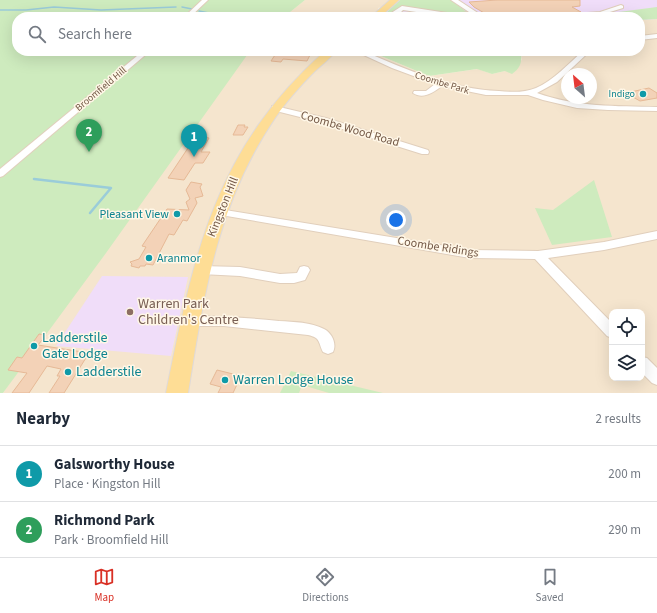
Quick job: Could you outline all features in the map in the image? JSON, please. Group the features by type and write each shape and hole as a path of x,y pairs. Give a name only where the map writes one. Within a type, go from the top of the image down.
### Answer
{"main road":[{"path":"382,12 396,0"},
{"name":"Kingston Hill","path":"177,393 201,270 219,212 235,175 253,141 275,108 295,85 326,56"}],"street":[{"path":"192,12 205,0"},
{"path":"454,0 472,12"},
{"path":"603,12 621,7"},
{"path":"398,12 402,8 428,12"},
{"path":"589,9 596,12"},
{"path":"645,37 657,36"},
{"name":"Broomfield Hill","path":"0,174 141,56"},
{"name":"Coombe Park","path":"370,56 428,80 439,81 478,93 530,93 554,102 574,106 657,109"},
{"name":"Coombe Park","path":"530,93 542,88 562,75 582,56"},
{"path":"417,92 430,95 439,81"},
{"name":"Coombe Wood Road","path":"275,108 323,120 425,152"},
{"name":"Coombe Ridings","path":"219,212 470,254 538,255 604,246 657,235"},
{"path":"538,255 609,329"},
{"path":"201,270 246,272 274,279 291,280 301,277 304,270"},
{"path":"191,321 224,321 308,329 321,333 327,339 328,348"},
{"path":"645,366 657,378"}],"shaded area":[{"path":"305,0 390,0 382,7 378,8 379,10 376,12 290,12"},
{"path":"400,0 657,0 657,19 645,20 645,12 387,12"},
{"path":"657,19 657,393 3,393 12,380 0,338 246,56 381,56 429,76 478,69 492,74 505,71 522,60 522,56 645,56 645,20"},
{"name":"Warren Park Children's Centre","path":"102,276 188,277 171,356 56,346"}],"green space":[{"path":"0,0 305,0 290,12 12,12 12,56 246,56 106,253 3,393 0,393"},
{"path":"400,0 451,0 467,12 437,12 403,7 395,12 387,12"},
{"path":"657,7 657,19 645,20 645,12 619,12"},
{"path":"381,56 521,56 519,67 512,74 505,71 492,74 477,69 429,76"},
{"path":"594,180 612,237 552,245 535,208 553,210"},
{"path":"291,371 383,393 329,393 302,385 299,393 280,393"}],"building":[{"path":"497,0 580,0 580,6 572,7 581,12 482,12 469,2"},
{"path":"274,56 310,56 307,61 283,59 281,62 271,61"},
{"name":"Indigo","path":"649,88 657,93 657,98 640,101 626,93"},
{"path":"238,125 245,125 244,127 248,127 243,135 233,135"},
{"path":"196,136 209,138 201,152 210,152 203,163 195,163 184,180 168,178"},
{"path":"191,182 202,184 200,187 203,196 195,198 197,203 187,221 183,220 174,235 169,234 153,265 146,264 145,266 140,266 139,268 131,266 132,264 130,262 139,259 146,247 142,246 167,209 189,210 186,202 190,199 186,190"},
{"name":"Ladderstile","path":"39,334 46,335 38,345 89,353 64,393 49,393 60,376 57,376 61,369 47,366 29,393 12,393 27,373 8,370 17,357 22,358"},
{"name":"Warren Lodge House","path":"217,370 241,376 233,393 218,393 221,387 210,384"}],"waterway":[{"path":"0,10 26,10 54,7 101,10 176,7"},
{"path":"182,7 192,9"},
{"path":"199,11 204,12"},
{"path":"34,179 111,188 90,213"}],"place":[{"name":"Indigo","path":"643,94"},
{"name":"Richmond Park","path":"89,152"},
{"name":"Galsworthy House","path":"194,157"},
{"name":"Pleasant View","path":"177,214"},
{"name":"Aranmor","path":"149,258"},
{"name":"Warren Park Children's Centre","path":"130,312"},
{"name":"Ladderstile Gate Lodge","path":"34,346"},
{"name":"Ladderstile","path":"68,372"},
{"name":"Warren Lodge House","path":"225,380"}]}
